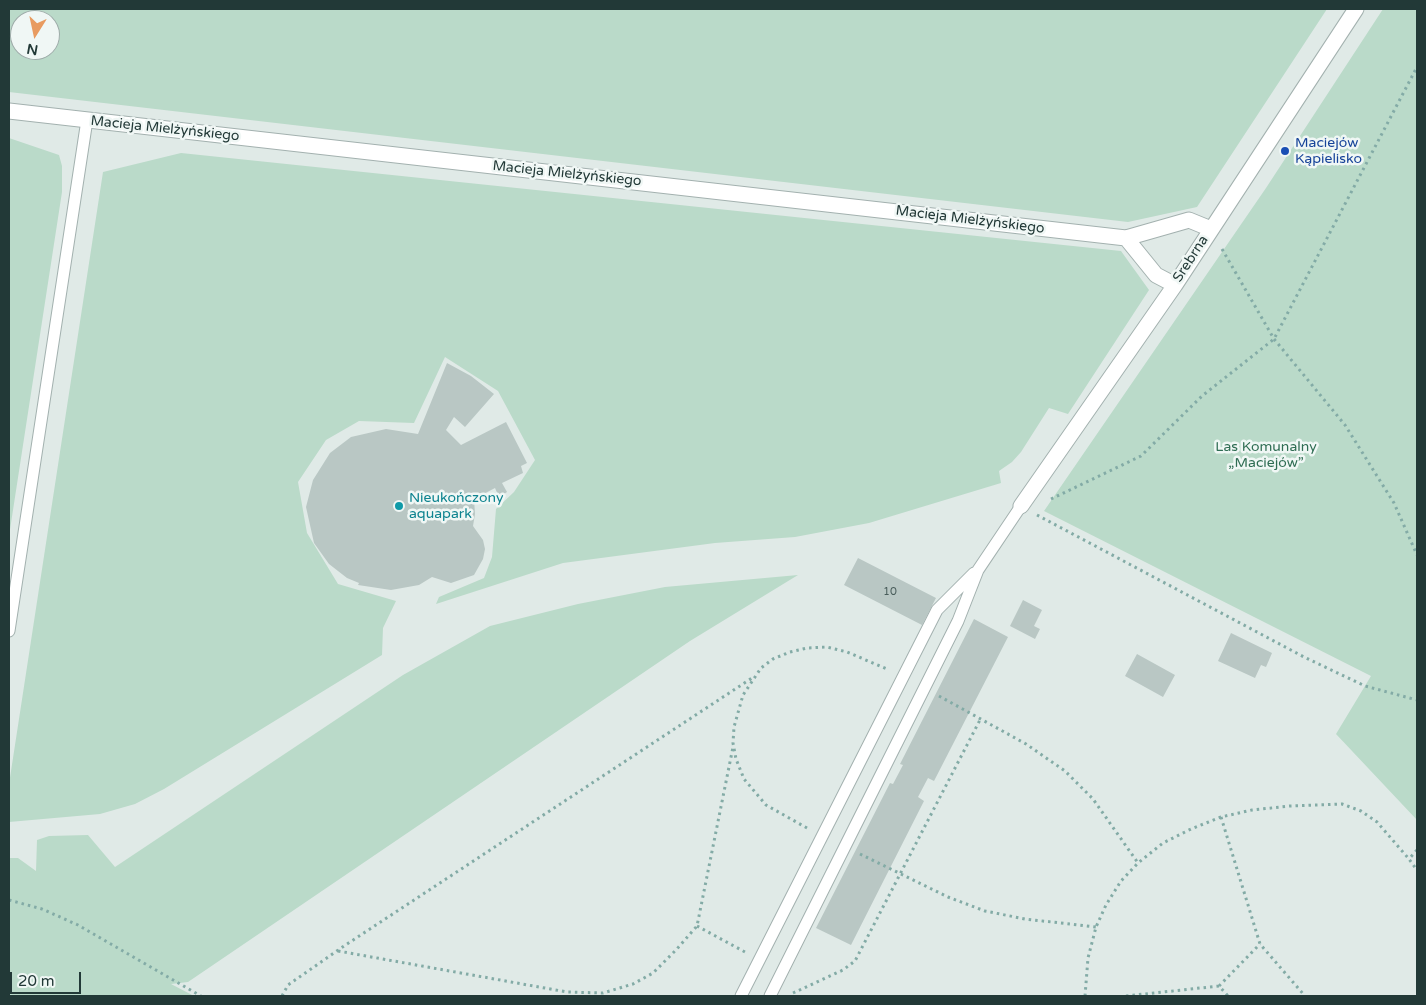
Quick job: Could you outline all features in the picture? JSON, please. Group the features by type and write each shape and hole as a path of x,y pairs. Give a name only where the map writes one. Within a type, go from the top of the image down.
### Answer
{"street":[{"name":"Srebrna","path":"1024,508 1175,286 1356,9"},
{"name":"Macieja Mielżyńskiego","path":"9,111 1126,238 1190,220 1211,229"},
{"path":"1126,238 1156,275 1175,286"}],"lane":[{"path":"9,631 87,120"},
{"path":"741,996 937,610 978,570 1024,508"},
{"path":"770,996 958,621 978,570"}],"path":[{"path":"1024,508 1141,456 1202,396 1274,339 1417,67"},
{"path":"1211,229 1274,339 1345,424 1394,503 1417,555"},
{"path":"1024,508 1312,661 1366,686 1417,700"},
{"path":"282,996 288,985 338,951 754,676"},
{"path":"785,996 844,970 855,961 981,718"},
{"path":"338,951 568,992 602,993 633,984 653,973 697,926 733,743"},
{"path":"1086,996 1088,958 1096,927 1121,881 1138,863 1164,843 1191,829 1221,818 1252,810 1342,804 1360,811 1377,822 1417,870"},
{"path":"1221,818 1260,944 1305,996"},
{"path":"845,846 901,874 985,911 1025,919 1096,927"},
{"path":"1409,859 1417,850"},
{"path":"9,900 42,909 78,925 201,996"},
{"path":"697,926 760,960"},
{"path":"1126,996 1219,986 1260,944"},
{"path":"1219,986 1228,996"}],"green space":[{"path":"9,9 1327,9 1197,207 1128,222 9,92"},
{"name":"Las Komunalny „Maciejów”","path":"1383,9 1417,9 1417,820 1336,734 1371,676 1044,511 1266,188"},
{"path":"9,138 59,155 62,166 62,192 9,536"},
{"path":"181,153 1121,251 1149,290 1068,414 1049,408 1021,452 1012,462 999,471 1001,483 869,523 795,537 715,543 563,563 436,604 439,597 484,578 492,557 496,509 514,492 535,460 498,391 445,357 414,423 359,421 326,440 298,482 307,533 338,584 396,601 383,628 382,655 164,789 135,804 100,814 9,822 9,784 103,172"},
{"path":"798,575 690,641 188,982 171,984 194,996 9,996 9,858 18,858 36,871 37,840 49,836 88,835 115,867 403,675 490,626 578,604 665,587"}],"building":[{"path":"447,363 471,376 494,394 465,427 454,417 446,430 461,445 506,422 527,463 521,466 523,473 502,483 507,492 499,497 495,488 474,499 475,514 473,526 483,540 485,549 483,559 474,575 451,583 432,577 419,585 391,590 358,585 359,583 347,578 329,564 314,543 306,507 313,480 330,453 351,437 386,429 418,434"},
{"path":"858,558 936,598 922,625 844,585"},
{"path":"1023,600 1042,610 1034,626 1040,629 1035,639 1010,626"},
{"path":"974,619 1008,637 934,781 928,778 918,797 924,801 851,945 816,928 890,783 893,784 903,765 900,764"},
{"path":"1231,633 1272,653 1266,667 1261,665 1255,678 1218,661"},
{"path":"1137,654 1175,675 1163,697 1125,676"}],"place":[{"name":"Maciejów Kąpielisko","path":"1285,151"},
{"name":"Nieukończony aquapark","path":"399,506"}]}
